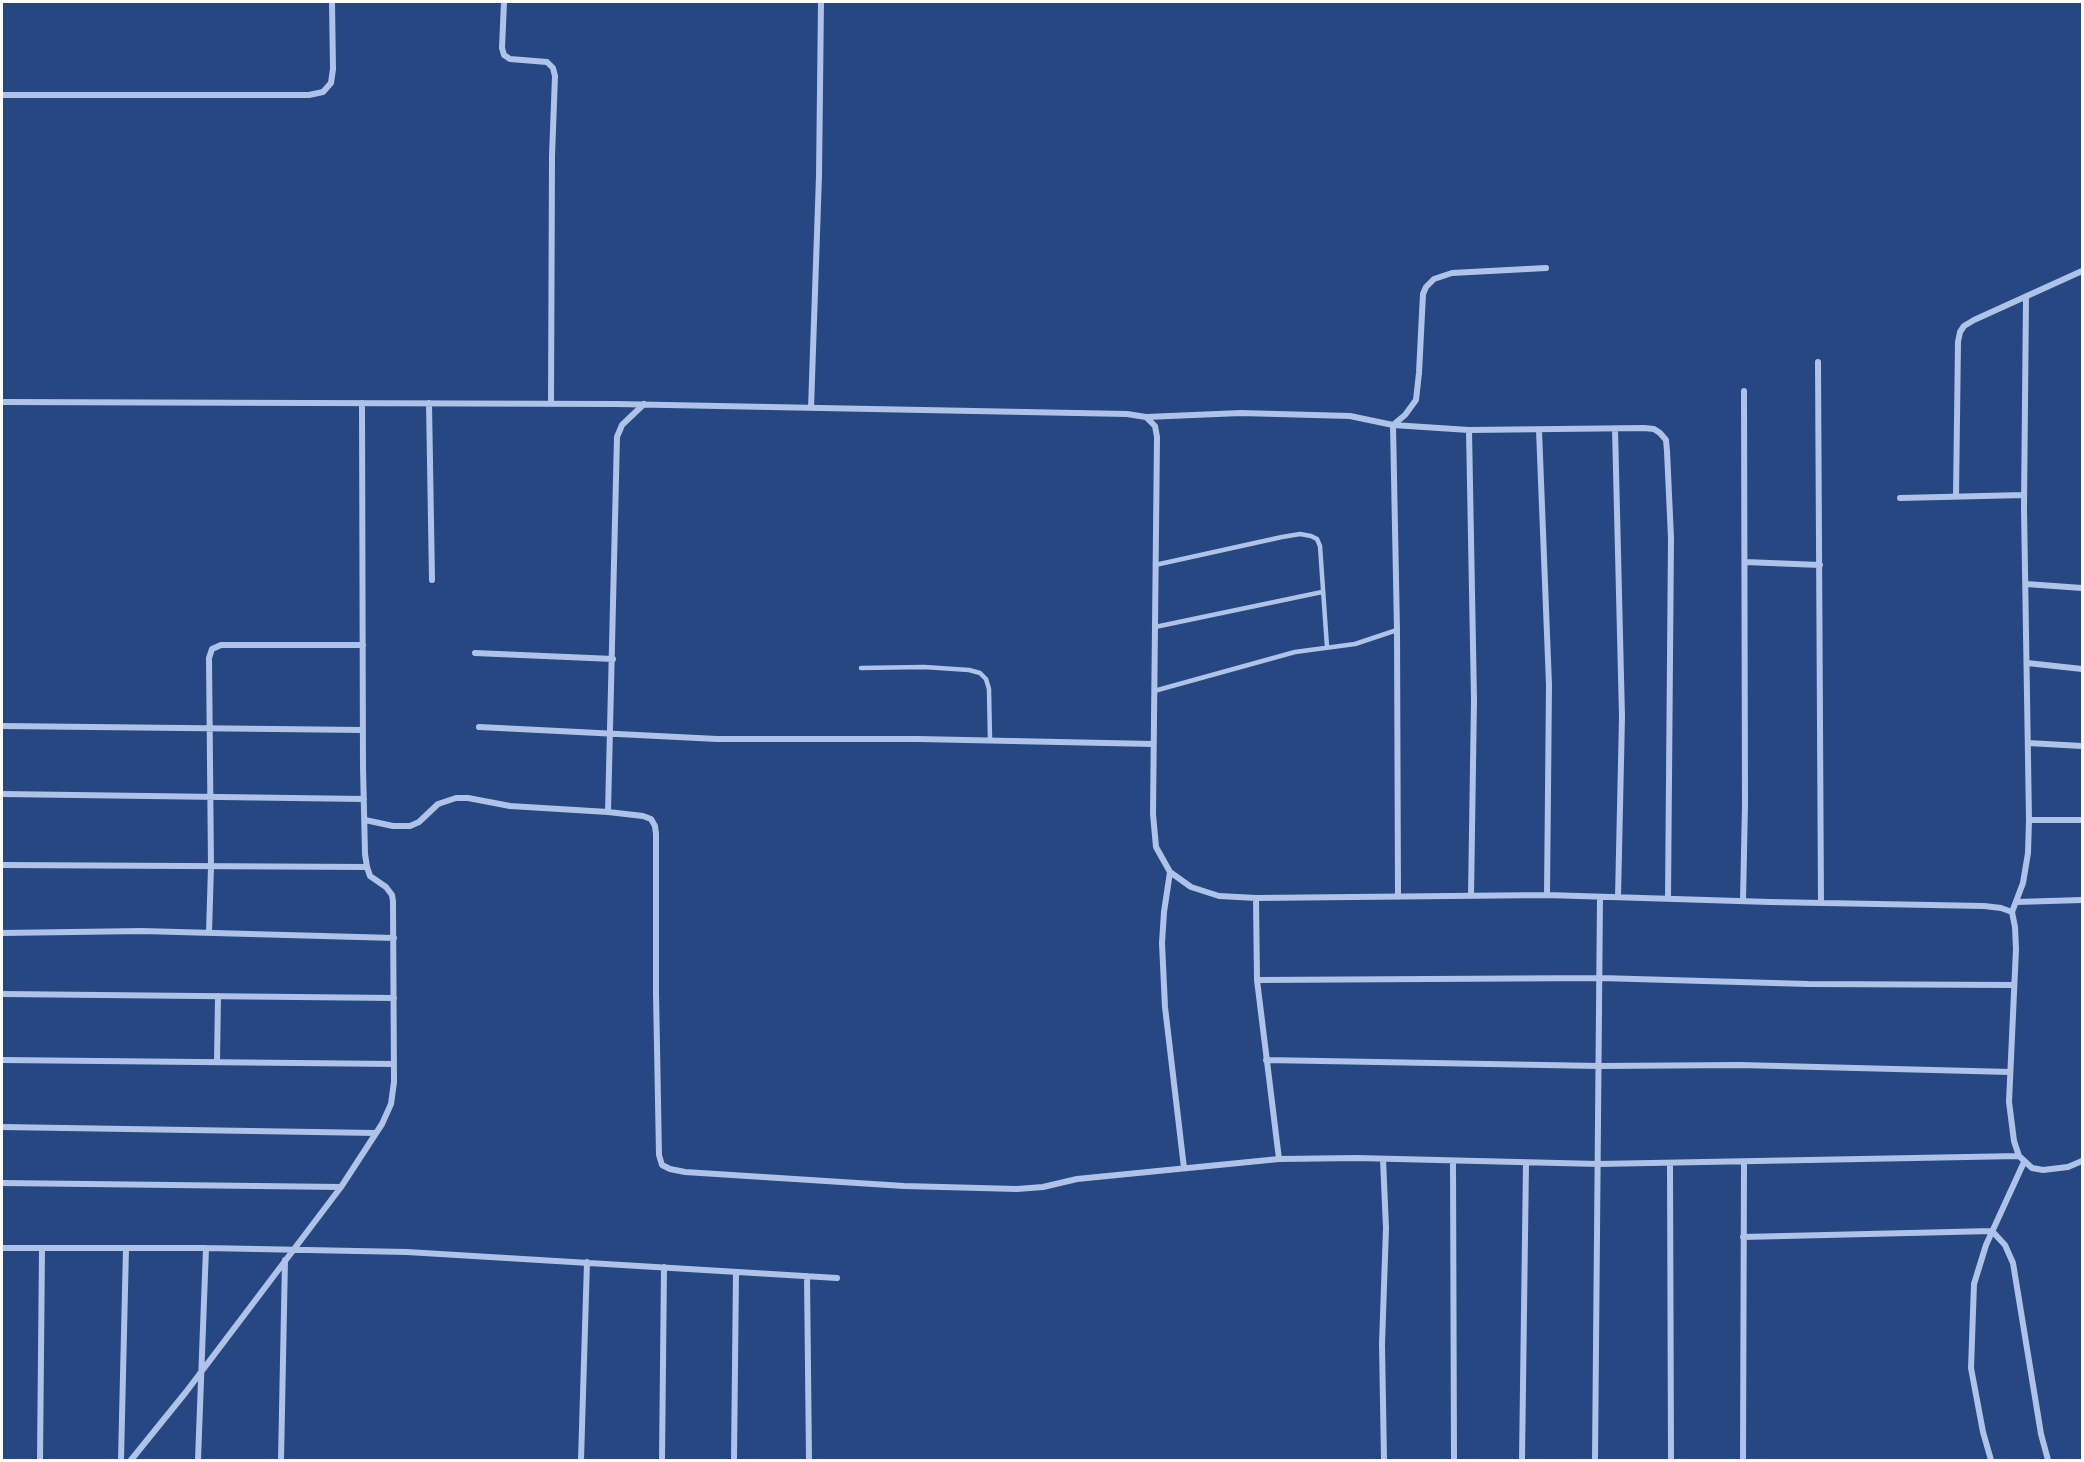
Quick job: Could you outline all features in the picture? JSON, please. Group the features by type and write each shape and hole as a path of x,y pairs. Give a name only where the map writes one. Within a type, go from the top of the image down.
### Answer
{"street":[{"path":"2,95 297,95 323,92 331,82 333,69 332,2"},
{"path":"504,2 502,48 504,55 510,59 547,62 553,68 555,76 550,404"},
{"path":"811,408 819,176 821,2"},
{"path":"1393,425 1405,415 1416,400 1421,308 1426,286 1434,279 1452,273 1546,268"},
{"path":"1956,496 1960,332 1964,326 1974,320 2082,271"},
{"path":"2025,297 2024,495 2029,820 2028,853 2023,883 2012,912 2016,949 2009,1102 2019,1156 2024,1162 2032,1168 2043,1170 2068,1167 2082,1161"},
{"path":"1818,362 1821,903"},
{"path":"1743,901 1746,804 1744,391"},
{"path":"2,402 644,404 1127,414 1146,417 1241,413 1350,416 1393,425 1469,430 1654,429 1666,440 1671,538 1668,899"},
{"path":"131,1461 341,1186 376,1133 391,1104 394,1082 392,895 386,887 370,876 367,867 364,820 362,404"},
{"path":"429,404 432,580"},
{"path":"608,812 617,437 622,425 644,404"},
{"path":"1146,417 1155,426 1157,437 1153,744 1153,814 1156,847 1170,872 1191,887 1219,896 1256,898 1547,895 1984,906 2012,912"},
{"path":"1393,425 1397,630 1398,897"},
{"path":"1615,429 1622,717 1618,897"},
{"path":"1469,430 1474,700 1471,896"},
{"path":"1539,430 1549,685 1547,895"},
{"path":"1900,498 2024,495"},
{"path":"1745,562 1820,565"},
{"path":"2026,584 2082,588"},
{"path":"209,932 211,797 209,658 212,649 221,645 363,645"},
{"path":"475,653 613,659"},
{"path":"2027,663 2082,669"},
{"path":"2,726 363,730"},
{"path":"479,727 717,739 1153,744"},
{"path":"2028,743 2082,746"},
{"path":"2,794 364,799"},
{"path":"364,820 393,826 410,826 419,822 438,804 456,798 529,808 608,812 651,819 655,826 659,1155 662,1165 670,1169 685,1172 904,1186 1017,1188 1043,1186 1077,1179 1279,1159 1598,1164 2019,1156"},
{"path":"2029,820 2082,820"},
{"path":"2,866 367,867"},
{"path":"1170,872 1164,912 1164,986 1184,1168"},
{"path":"1595,1461 1600,897"},
{"path":"1256,898 1257,980 1279,1159"},
{"path":"2016,902 2082,900"},
{"path":"2,933 209,932 394,938"},
{"path":"1257,980 1599,978 1808,984 2014,985"},
{"path":"2,994 394,998"},
{"path":"217,1062 218,996"},
{"path":"2,1060 394,1064"},
{"path":"1266,1060 1599,1066 1740,1065 2010,1072"},
{"path":"2,1127 376,1133"},
{"path":"1383,1159 1386,1228 1382,1344 1384,1461"},
{"path":"1453,1161 1454,1461"},
{"path":"1522,1461 1526,1162"},
{"path":"1743,1461 1744,1162"},
{"path":"1991,1461 1974,1392 1971,1356 1974,1284 1986,1245 2024,1162"},
{"path":"1670,1163 1671,1461"},
{"path":"2,1183 341,1186"},
{"path":"1743,1237 1992,1231 2005,1245 2013,1263 2041,1434 2048,1461"},
{"path":"2,1248 206,1248 407,1252 837,1278"},
{"path":"40,1461 42,1248"},
{"path":"121,1461 126,1248"},
{"path":"198,1461 206,1248"},
{"path":"281,1461 285,1354 285,1260"},
{"path":"581,1461 586,1262"},
{"path":"662,1461 664,1267"},
{"path":"734,1461 736,1272"},
{"path":"807,1276 809,1461"}],"lane":[{"path":"1155,565 1282,537 1300,534 1311,536 1317,539 1320,546 1327,647"},
{"path":"1155,627 1322,592"},
{"path":"1154,691 1294,652 1355,644 1397,630"},
{"path":"861,668 924,667 981,673 989,689 990,741"}]}
